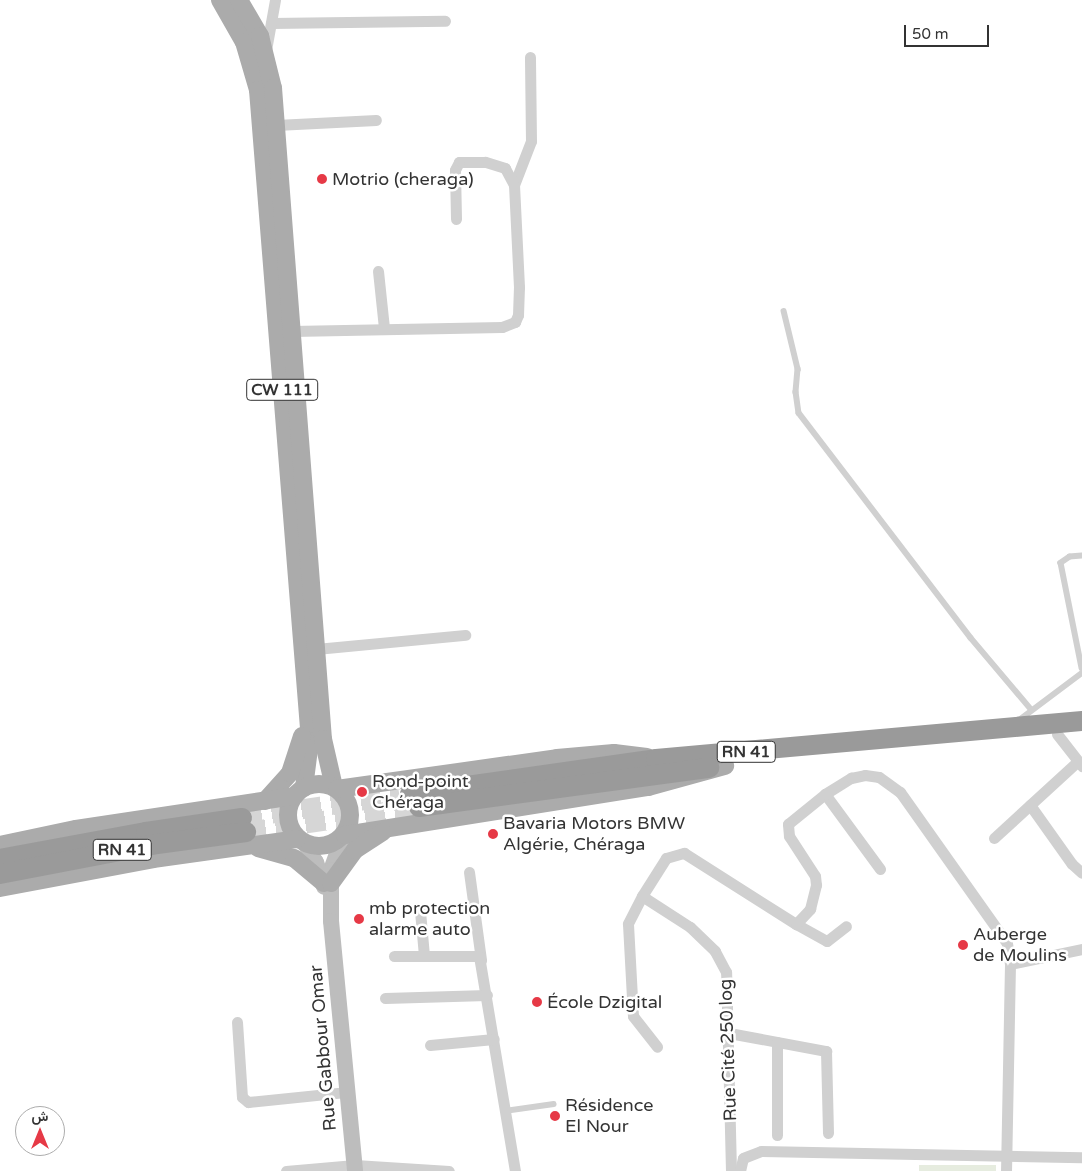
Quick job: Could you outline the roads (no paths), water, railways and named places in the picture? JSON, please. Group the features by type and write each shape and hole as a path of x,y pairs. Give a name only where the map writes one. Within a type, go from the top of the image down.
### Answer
{"highway":[{"name":"RN 41","path":"1082,721 1013,725 830,745 656,759 415,800 725,766 1082,733"},
{"name":"RN 41","path":"0,859 146,832 246,832"},
{"name":"RN 41","path":"0,874 150,845 246,832"}],"main road":[{"name":"CW 111","path":"220,0 258,55 259,100 310,750 299,792"},
{"name":"CW 111","path":"239,0 258,55 273,88 324,748 336,788"},
{"path":"265,801 285,780 297,758 306,698"},
{"path":"0,845 76,829 265,801 299,792 316,784 336,788 576,756 614,753 656,759"},
{"path":"0,888 153,859 246,832 321,845 344,836 393,827 672,783 725,766"},
{"path":"336,788 345,796 350,810 350,826 344,836"},
{"path":"299,792 288,814 288,823 301,842"},
{"path":"246,832 294,858 327,883 355,850 393,827"},
{"name":"Rue Gabbour Omar","path":"344,836 334,858 327,883 355,1168"},
{"name":"Rue Gabbour Omar","path":"301,842 327,883"}],"street":[{"path":"258,55 271,23 275,0"},
{"path":"271,23 445,22"},
{"path":"514,185 531,141 530,57"},
{"path":"276,125 376,120"},
{"path":"292,331 502,327 515,322 518,316 518,287 514,185 508,171 498,164 459,162 455,170 456,219"},
{"path":"378,271 384,328"},
{"path":"316,649 465,634"},
{"path":"994,838 1080,763 1058,734"},
{"path":"796,924 810,909 816,885 815,876 789,836 788,824 825,794 851,778 865,775 890,782 1003,933 1010,964 1006,1171"},
{"path":"825,794 880,869"},
{"path":"1030,805 1072,864 1082,873"},
{"path":"657,1047 633,1016 628,924 642,896 666,858 684,852 827,942 846,926"},
{"path":"469,872 481,960 515,1171"},
{"name":"Rue Cité 250 log","path":"642,896 690,927 722,962 728,987 730,1171"},
{"path":"420,911 424,956"},
{"path":"1010,964 1082,949"},
{"path":"394,956 479,956 481,960"},
{"path":"385,998 487,995"},
{"path":"237,1022 242,1097 248,1102 347,1092"},
{"path":"729,1032 826,1051 828,1133"},
{"path":"430,1045 494,1039"},
{"path":"777,1042 777,1135"},
{"path":"740,1171 743,1158 761,1151 1082,1157"},
{"path":"286,1171 355,1168 449,1171"}],"lane":[{"path":"784,310 798,369 796,392 799,414 971,638 1031,709"},
{"path":"1082,556 1070,557 1061,563 1082,668"},
{"path":"1013,725 1031,709 1082,673"},
{"path":"506,1110 554,1104"}],"tunnel":[{"path":"242,818 399,795"},
{"path":"246,832 419,807"}],"place":[{"name":"Motrio (cheraga)","path":"322,179"},
{"name":"Rond-point Chéraga","path":"362,792"},
{"name":"Bavaria Motors BMW Algérie, Chéraga","path":"493,834"},
{"name":"mb protection alarme auto","path":"359,919"},
{"name":"Auberge de Moulins","path":"963,945"},
{"name":"École Dzigital","path":"537,1002"},
{"name":"Résidence El Nour","path":"555,1116"}]}
